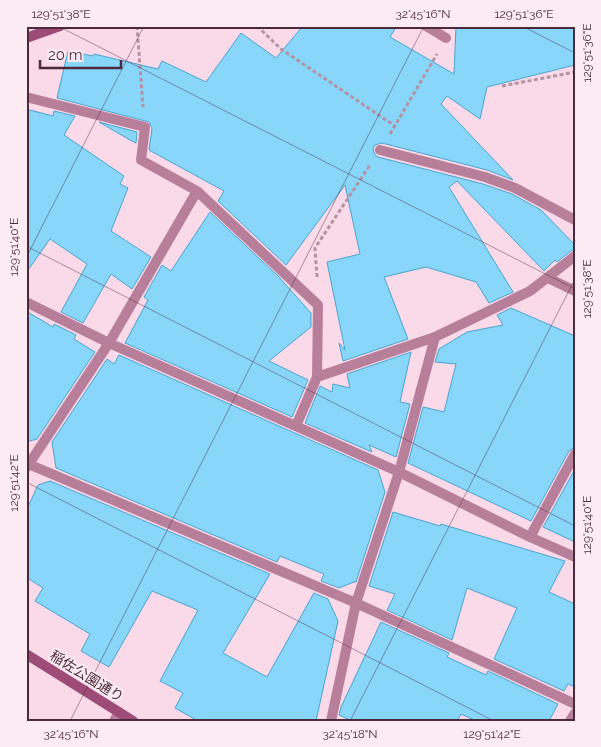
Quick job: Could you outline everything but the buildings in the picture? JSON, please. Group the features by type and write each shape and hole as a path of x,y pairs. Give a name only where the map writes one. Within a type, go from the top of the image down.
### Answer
{"street":[{"path":"26,38 60,26"},
{"path":"426,26 446,38"},
{"path":"26,97 145,128 141,160 197,191 318,305 317,377 296,426"},
{"path":"380,150 485,177 515,188 575,220"},
{"path":"197,191 109,343 27,464 356,603 575,704"},
{"path":"317,377 435,337 530,291 575,256"},
{"path":"548,278 575,291"},
{"path":"26,302 109,343 399,472 530,537 575,557"},
{"path":"331,721 356,603 399,472 435,337"},
{"path":"530,537 575,454"},
{"name":"稲佐公園通り","path":"26,654 117,717 133,721"},
{"path":"570,721 575,713"}],"path":[{"path":"137,26 145,128"},
{"path":"257,26 281,49 395,126"},
{"path":"318,305 315,248 395,126 446,38"},
{"path":"502,86 575,72"}]}
